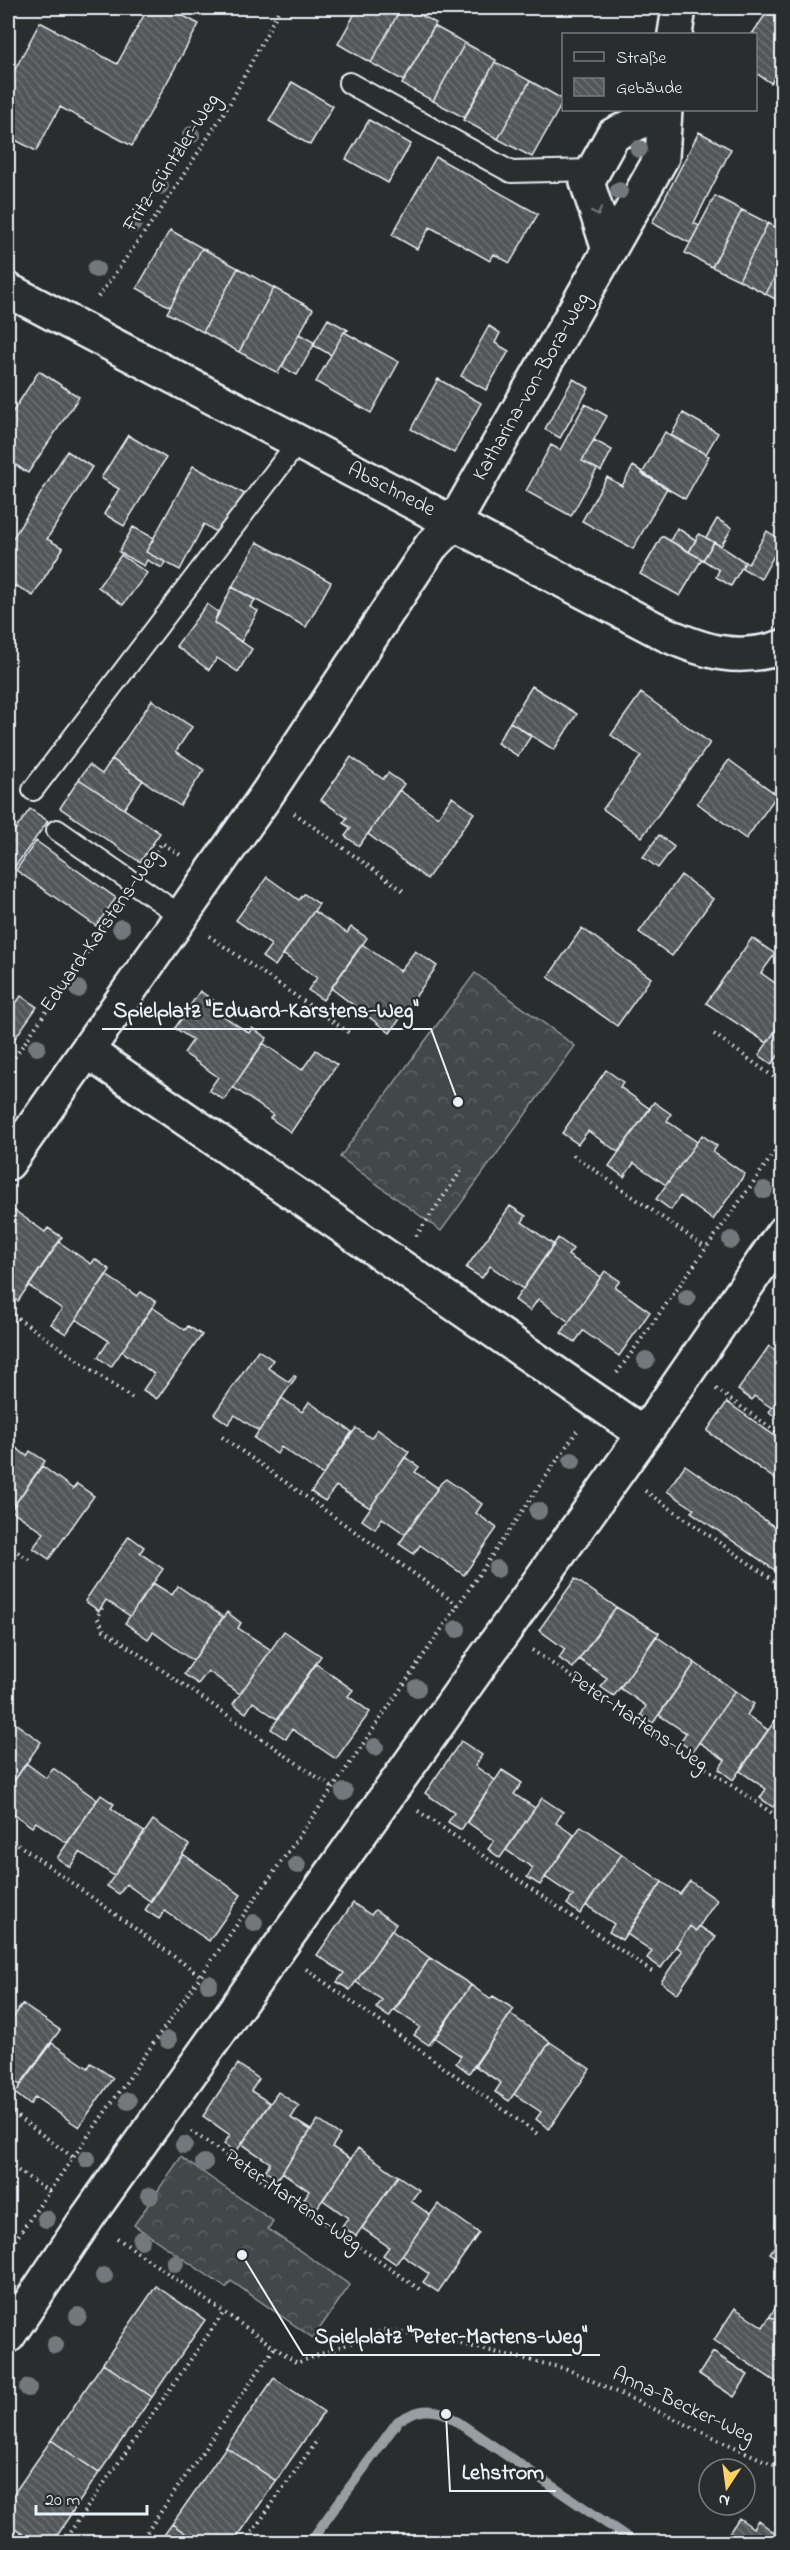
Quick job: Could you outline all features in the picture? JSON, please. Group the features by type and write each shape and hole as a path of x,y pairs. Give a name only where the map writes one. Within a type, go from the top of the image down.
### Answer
{"street":[{"path":"675,33 679,8"},
{"name":"Katharina-von-Bora-Weg","path":"609,250 587,182 613,135 663,111"},
{"name":"Katharina-von-Bora-Weg","path":"454,523 662,157 665,111"},
{"name":"Abschnede","path":"8,290 665,634 700,649 734,655 783,647"},
{"path":"8,1164 267,794 431,546 454,523"},
{"path":"87,1051 644,1434"},
{"path":"8,2336 163,2111 644,1434 783,1234"}],"lane":[{"path":"349,83 511,172 594,170"},
{"path":"33,790 298,442"},
{"path":"57,830 181,916"}],"path":[{"name":"Fritz-Güntzler-Weg","path":"77,327 162,208 223,114 280,8"},
{"path":"267,794 405,892"},
{"name":"Eduard-Karstens-Weg","path":"8,1067 162,843 210,875"},
{"path":"181,916 351,1034"},
{"path":"714,1034 783,1083"},
{"path":"8,2250 333,1788 597,1402 783,1142"},
{"path":"573,1155 706,1248"},
{"path":"398,1264 463,1168"},
{"path":"8,1311 134,1399"},
{"path":"688,1370 783,1436"},
{"path":"222,1437 458,1605"},
{"path":"617,1472 783,1586"},
{"path":"8,1545 32,1562"},
{"path":"102,1608 97,1617 104,1630 333,1788"},
{"name":"Peter-Martens-Weg","path":"504,1631 772,1813"},
{"path":"390,1791 654,1973"},
{"path":"8,1837 201,1976"},
{"path":"278,1949 539,2135"},
{"path":"8,2110 74,2158"},
{"name":"Peter-Martens-Weg","path":"163,2111 422,2291"},
{"path":"8,2164 50,2192"},
{"name":"Anna-Becker-Weg","path":"116,2238 297,2363 385,2330 448,2341 567,2369 783,2469"},
{"path":"63,2542 224,2312"},
{"path":"140,2542 275,2347"},
{"path":"245,2542 318,2439"}],"green space":[{"path":"475,973 575,1046 441,1231 340,1157"},
{"path":"181,2157 273,2221 268,2229 350,2285 313,2338 231,2281 226,2288 134,2225"}],"building":[{"path":"148,8 168,8 199,24 132,146 60,107 36,151 8,136 8,95 15,82 10,79 40,22 117,64"},
{"path":"358,8 401,8 371,63 338,44"},
{"path":"401,8 408,8 436,23 404,81 371,63"},
{"path":"770,8 782,8 782,67 771,83 757,74 757,33 753,33"},
{"path":"434,26 465,43 433,101 402,84"},
{"path":"465,43 496,60 465,118 433,101"},
{"path":"495,62 530,81 498,139 463,120"},
{"path":"530,81 562,99 562,104 532,157 498,139"},
{"path":"292,82 333,106 310,145 269,121"},
{"path":"369,120 411,144 388,183 346,159"},
{"path":"699,132 731,149 694,223 699,226 690,243 652,223"},
{"path":"436,157 538,214 510,263 494,254 490,261 430,227 417,249 392,235"},
{"path":"715,196 742,210 712,267 685,253"},
{"path":"742,210 768,223 739,280 712,267"},
{"path":"768,223 782,231 782,262 766,294 739,280"},
{"path":"170,230 202,248 170,307 137,288"},
{"path":"202,248 238,268 203,332 167,313"},
{"path":"782,262 782,303 766,294"},
{"path":"238,268 274,288 239,352 203,332"},
{"path":"274,288 313,309 278,373 239,352"},
{"path":"328,319 348,330 344,332 331,355 313,345"},
{"path":"489,326 500,333 495,343 509,351 486,390 461,376"},
{"path":"344,332 399,362 371,413 316,382"},
{"path":"299,334 315,343 297,375 282,367"},
{"path":"39,371 79,397 28,473 8,460 8,419"},
{"path":"438,379 481,403 454,453 411,429"},
{"path":"573,379 589,388 560,438 545,429"},
{"path":"585,404 607,416 582,461 597,469 571,516 526,491 551,445 560,450"},
{"path":"683,413 718,433 706,454 671,436"},
{"path":"665,432 709,456 685,499 642,474"},
{"path":"128,435 166,458 124,526 104,514 119,489 101,478"},
{"path":"594,440 612,450 601,471 582,461"},
{"path":"67,451 92,467 47,539 63,548 33,596 15,585 8,597 8,546"},
{"path":"193,466 245,494 222,536 204,524 180,570 146,552"},
{"path":"633,466 667,488 633,549 582,521 607,477 622,486"},
{"path":"717,519 732,528 721,546 706,538"},
{"path":"133,527 154,538 146,552 165,562 162,568 147,560 144,566 119,552"},
{"path":"677,528 696,540 689,552 670,541"},
{"path":"767,531 782,541 761,579 742,568 745,562 748,564"},
{"path":"699,534 714,542 703,560 689,552"},
{"path":"662,536 702,559 680,596 640,574"},
{"path":"257,542 331,582 306,627 232,587"},
{"path":"714,542 745,562 731,586 716,577 719,570 703,560"},
{"path":"121,555 147,573 123,605 98,587"},
{"path":"232,587 255,600 250,607 258,611 241,642 214,623"},
{"path":"207,604 218,612 214,623 252,649 238,672 217,658 209,670 176,646"},
{"path":"532,686 577,714 554,750 510,722"},
{"path":"641,693 710,743 642,837 603,809 641,756 611,735"},
{"path":"152,700 192,727 176,751 204,770 180,806 112,759"},
{"path":"510,722 531,736 518,756 497,743"},
{"path":"351,757 383,779 388,773 404,784 359,846 345,836 351,828 343,823 347,818 321,800"},
{"path":"112,759 143,780 124,809 79,779 89,765 102,774"},
{"path":"729,760 777,795 746,839 697,803"},
{"path":"79,779 160,833 140,862 60,808"},
{"path":"399,790 438,817 452,797 474,813 427,879 368,834"},
{"path":"30,809 48,821 14,868 8,863 8,840"},
{"path":"659,835 674,847 658,868 643,857"},
{"path":"36,841 116,898 96,926 16,870"},
{"path":"681,875 713,899 672,956 639,932"},
{"path":"267,877 299,900 304,894 319,904 275,966 262,957 271,945 236,920"},
{"path":"314,911 347,933 351,927 367,938 323,1000 308,990 317,978 283,954"},
{"path":"582,928 651,978 617,1026 548,977"},
{"path":"752,938 775,954 761,973 782,988 782,1021 767,1043 706,1003"},
{"path":"362,944 400,971 415,951 437,966 390,1033 331,988"},
{"path":"200,991 220,1005 216,1011 249,1033 252,1028 267,1038 224,1100 209,1090 218,1077 184,1053 193,1040 175,1028"},
{"path":"8,995 17,1002 21,996 37,1007 8,1048"},
{"path":"782,1021 782,1053 772,1064 759,1055"},
{"path":"263,1043 302,1070 316,1050 337,1065 291,1132 270,1118 273,1115 233,1087"},
{"path":"606,1070 623,1082 620,1087 650,1109 618,1152 588,1131 578,1144 562,1133"},
{"path":"654,1102 671,1114 667,1121 697,1142 666,1185 634,1163 624,1177 609,1166"},
{"path":"702,1135 717,1146 713,1152 745,1174 713,1220 680,1196 671,1210 656,1199"},
{"path":"510,1206 526,1216 522,1222 554,1245 523,1289 490,1266 482,1278 466,1268"},
{"path":"11,1208 45,1232 48,1228 62,1237 18,1301 8,1294 8,1287 15,1276 8,1271 8,1213"},
{"path":"558,1238 573,1249 568,1255 601,1277 569,1322 538,1299 530,1311 515,1300"},
{"path":"59,1242 91,1264 95,1259 110,1270 66,1334 51,1324 62,1309 29,1286"},
{"path":"605,1271 620,1281 615,1287 650,1312 619,1356 583,1331 575,1342 561,1333"},
{"path":"106,1275 137,1296 141,1292 156,1302 111,1367 98,1357 109,1341 76,1319"},
{"path":"152,1307 185,1330 188,1326 202,1335 157,1399 143,1390 154,1374 122,1351"},
{"path":"769,1346 782,1355 782,1393 772,1408 754,1396 752,1400 738,1390"},
{"path":"258,1350 273,1360 268,1368 289,1382 294,1375 296,1377 259,1431 235,1415 228,1424 214,1414"},
{"path":"782,1393 782,1422 769,1412"},
{"path":"282,1398 302,1412 309,1402 352,1432 323,1475 281,1447 277,1454 254,1438"},
{"path":"727,1402 782,1441 782,1484 707,1431"},
{"path":"356,1428 371,1438 377,1429 409,1452 370,1508 336,1486 325,1501 311,1492"},
{"path":"8,1442 27,1456 30,1451 45,1461 8,1514"},
{"path":"405,1457 419,1467 415,1472 438,1488 405,1534 382,1518 375,1529 362,1520"},
{"path":"685,1465 782,1532 782,1575 691,1512 694,1509 667,1491"},
{"path":"42,1466 73,1489 77,1484 94,1496 49,1559 33,1548 44,1533 11,1510"},
{"path":"446,1479 482,1504 476,1513 497,1528 464,1575 420,1545 414,1554 399,1544"},
{"path":"129,1536 144,1547 140,1553 163,1569 130,1616 106,1600 99,1611 85,1601"},
{"path":"575,1579 616,1607 573,1668 559,1658 565,1649 539,1630"},
{"path":"153,1583 172,1595 178,1586 223,1617 193,1661 153,1632 148,1639 125,1623"},
{"path":"616,1607 659,1633 614,1696 601,1687 607,1678 579,1659"},
{"path":"227,1612 241,1623 238,1628 271,1650 240,1694 208,1671 198,1684 184,1674"},
{"path":"284,1631 321,1656 277,1719 253,1702 246,1713 233,1704"},
{"path":"656,1636 695,1663 653,1723 641,1715 646,1706 620,1688"},
{"path":"695,1663 735,1691 693,1751 680,1742 686,1733 659,1715"},
{"path":"316,1664 353,1690 348,1696 370,1712 336,1759 292,1729 286,1739 271,1729"},
{"path":"735,1691 754,1704 747,1715 768,1730 733,1780 719,1769 725,1760 699,1742"},
{"path":"8,1718 41,1742 8,1790"},
{"path":"776,1719 782,1724 782,1794 773,1807 760,1798 766,1789 740,1771"},
{"path":"461,1741 482,1755 475,1766 495,1780 461,1830 448,1822 454,1813 425,1793"},
{"path":"26,1763 46,1778 53,1768 97,1800 67,1843 36,1822 32,1827 8,1810 8,1790"},
{"path":"502,1770 522,1783 514,1794 535,1808 500,1858 488,1849 494,1841 467,1822"},
{"path":"101,1795 114,1804 111,1808 144,1832 114,1876 80,1852 70,1867 57,1858"},
{"path":"542,1798 563,1812 556,1823 574,1835 540,1885 527,1877 533,1868 506,1850"},
{"path":"153,1820 189,1845 150,1901 126,1884 119,1894 107,1886"},
{"path":"581,1826 622,1854 580,1914 567,1904 573,1896 545,1877"},
{"path":"183,1854 241,1895 209,1941 165,1911 159,1919 145,1910"},
{"path":"622,1854 662,1882 622,1940 609,1932 614,1924 586,1905"},
{"path":"690,1881 717,1900 696,1931 690,1926 661,1968 647,1958 652,1951 627,1934 662,1882 680,1894"},
{"path":"353,1903 371,1915 375,1910 396,1924 350,1990 337,1982 344,1973 317,1955"},
{"path":"690,1926 696,1931 699,1926 716,1937 677,1994 661,1982 682,1951 676,1946"},
{"path":"391,1930 430,1958 389,2017 376,2008 382,2000 356,1982"},
{"path":"430,1958 471,1985 429,2045 414,2035 420,2027 395,2010"},
{"path":"471,1985 490,1999 493,1996 514,2009 469,2073 456,2063 461,2056 435,2038"},
{"path":"22,2004 60,2030 20,2085 8,2076 8,2026"},
{"path":"510,2014 550,2042 509,2101 495,2092 501,2083 475,2066"},
{"path":"550,2042 590,2069 549,2129 536,2119 541,2112 514,2094"},
{"path":"52,2043 88,2068 91,2063 113,2078 79,2127 35,2097 30,2105 15,2093"},
{"path":"238,2064 259,2079 251,2091 270,2103 236,2152 224,2144 230,2135 203,2116"},
{"path":"278,2092 299,2106 291,2118 311,2130 277,2179 265,2171 270,2163 242,2144"},
{"path":"318,2120 340,2135 332,2147 351,2159 317,2208 304,2199 309,2191 282,2172"},
{"path":"358,2148 398,2176 356,2236 342,2226 348,2218 323,2200"},
{"path":"398,2176 419,2190 411,2201 430,2215 396,2264 383,2255 389,2247 362,2228"},
{"path":"438,2204 479,2233 438,2292 423,2282 429,2274 402,2255"},
{"path":"782,2235 782,2261 770,2253"},
{"path":"782,2272 782,2289 775,2284"},
{"path":"156,2286 205,2320 152,2397 103,2363"},
{"path":"782,2298 782,2325 770,2316"},
{"path":"735,2308 763,2327 770,2316 782,2325 782,2386 714,2340"},
{"path":"713,2352 748,2375 734,2397 699,2374"},
{"path":"103,2363 152,2397 99,2473 51,2440"},
{"path":"274,2378 324,2412 276,2481 226,2447"},
{"path":"51,2440 99,2473 52,2542 35,2542 8,2523 8,2502"},
{"path":"226,2447 276,2481 234,2542 198,2542 172,2524"},
{"path":"739,2518 753,2528 758,2520 782,2539 780,2542 723,2542"},
{"path":"172,2524 198,2542 159,2542"}],"waterway":[{"path":"310,2542 398,2421 427,2411 446,2414 634,2542"}],"place":[{"name":"Spielplatz \"Eduard-Karstens-Weg\"","path":"458,1102"},
{"name":"Spielplatz \"Peter-Martens-Weg\"","path":"242,2255"},
{"name":"Lehstrom","path":"446,2414"}]}
